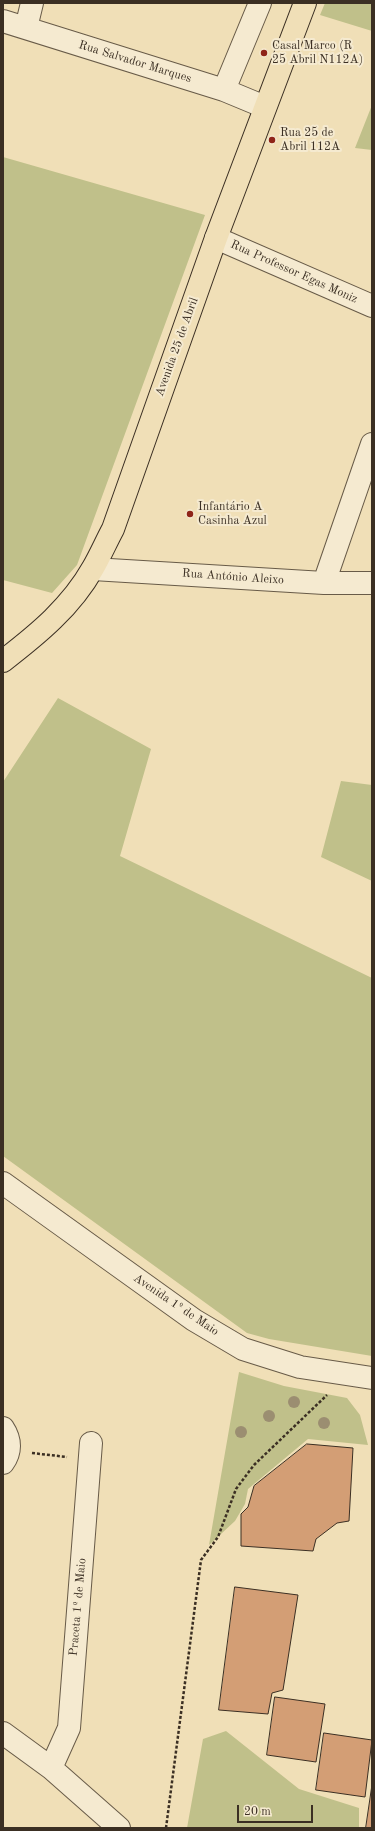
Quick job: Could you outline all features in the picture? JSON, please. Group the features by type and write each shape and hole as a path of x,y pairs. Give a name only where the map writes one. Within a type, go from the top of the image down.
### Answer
{"main road":[{"name":"Avenida 25 de Abril","path":"3,661 59,614 76,594 93,569 113,530 216,238 305,3"}],"street":[{"path":"26,28 32,3"},
{"path":"224,90 260,3"},
{"name":"Rua Salvador Marques","path":"3,21 224,90 265,107"},
{"name":"Rua Professor Egas Moniz","path":"216,238 372,306"},
{"path":"324,583 372,444"},
{"name":"Rua António Aleixo","path":"93,569 324,583 372,583"},
{"name":"Avenida 1º de Maio","path":"3,1183 194,1320 243,1349 300,1367 372,1378"},
{"path":"3,1428 10,1444 6,1457"},
{"name":"Praceta 1º de Maio","path":"51,1768 69,1728 91,1451"},
{"path":"3,1733 51,1768 119,1828"}],"path":[{"path":"166,1828 201,1560 218,1537 236,1489 254,1465 348,1375"},
{"path":"6,1457 91,1451"}],"green space":[{"path":"325,3 372,3 372,31 320,15"},
{"path":"372,105 372,150 355,148"},
{"path":"3,157 205,215 77,565 52,593 3,580"},
{"path":"58,698 151,749 120,856 372,978 372,1356 269,1339 247,1333 3,1156 3,782"},
{"path":"341,781 372,785 372,881 321,857"},
{"path":"239,1372 284,1386 347,1398 360,1415 368,1445 308,1439 248,1489 245,1504 235,1521 209,1545"},
{"path":"226,1731 299,1789 359,1808 359,1828 187,1828 203,1739"}],"building":[{"path":"307,1444 353,1448 349,1521 337,1523 316,1539 313,1551 241,1546 241,1514 248,1507 254,1486"},
{"path":"235,1587 298,1595 283,1690 272,1693 268,1714 219,1710"},
{"path":"275,1697 325,1704 316,1762 267,1755"},
{"path":"324,1733 372,1740 365,1797 316,1790"},
{"path":"372,1785 372,1828 366,1828"}],"place":[{"name":"Casal Marco (R 25 Abril N112A)","path":"264,53"},
{"name":"Rua 25 de Abril 112A","path":"272,140"},
{"name":"Infantário A Casinha Azul","path":"190,514"}]}
